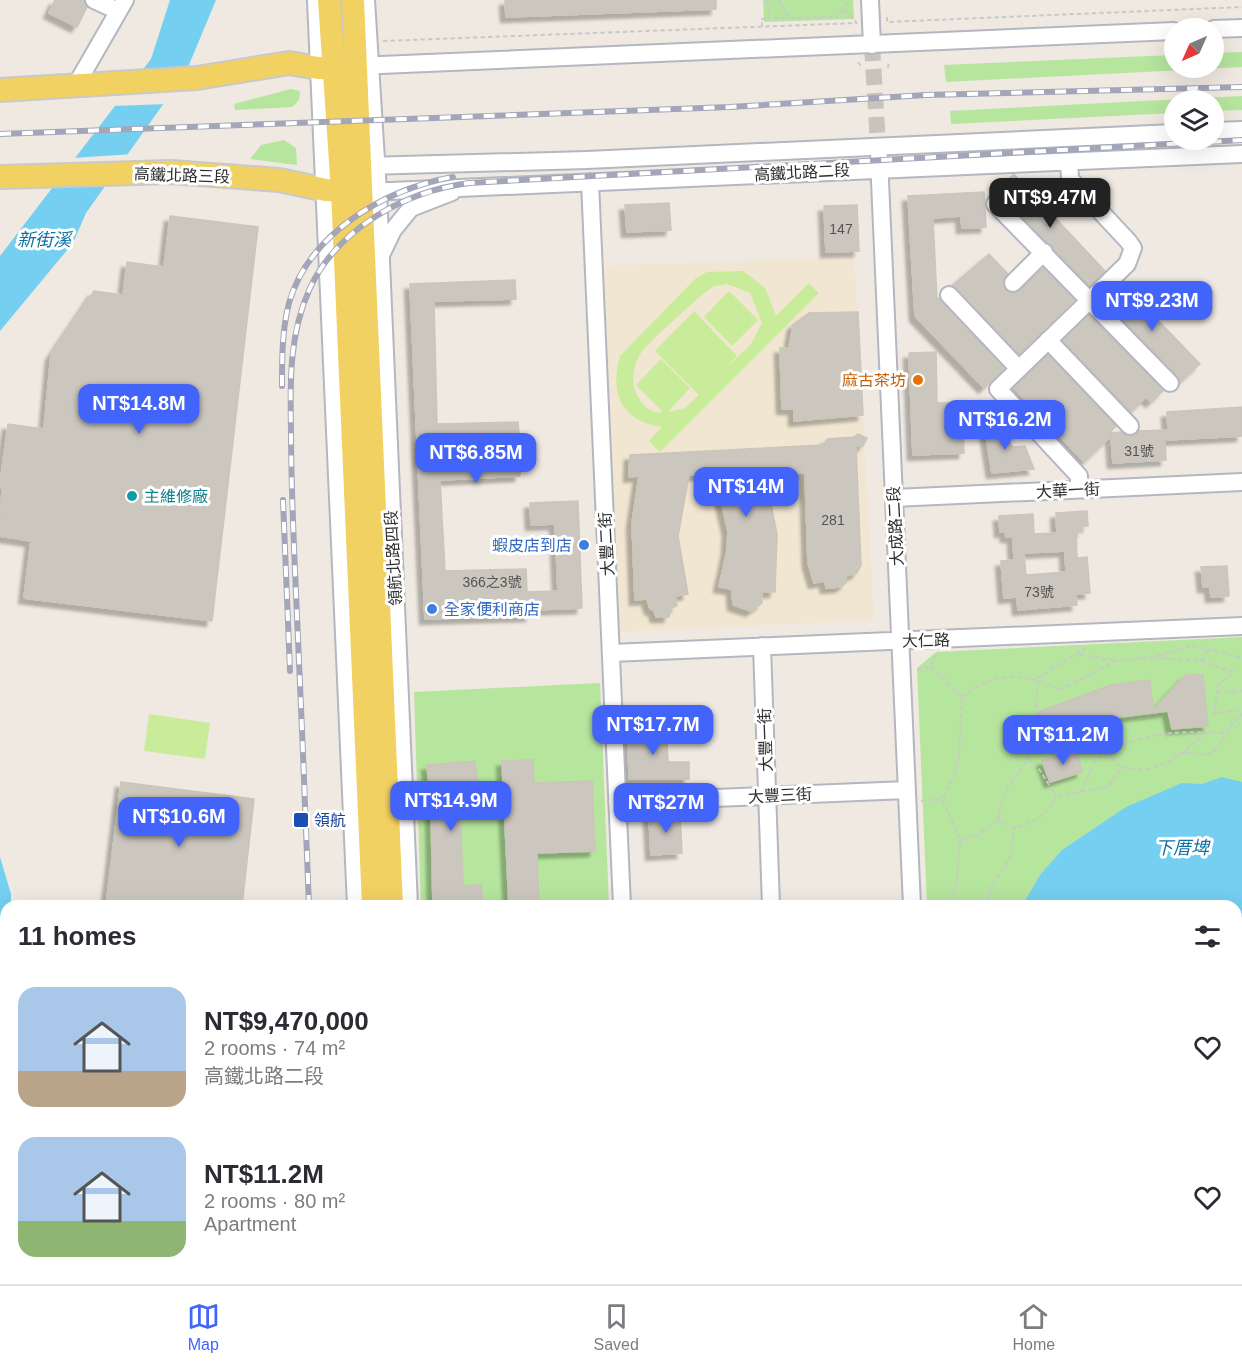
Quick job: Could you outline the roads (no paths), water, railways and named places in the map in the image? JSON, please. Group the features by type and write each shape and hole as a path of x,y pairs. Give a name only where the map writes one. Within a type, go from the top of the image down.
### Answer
{"main road":[{"path":"329,0 344,67"},
{"path":"344,67 353,0"},
{"path":"0,90 83,90 285,80 344,67"},
{"name":"領航北路四段","path":"344,67 377,610 392,900"},
{"path":"0,102 83,90"},
{"name":"高鐵北路三段","path":"12,172 126,167 279,180 351,179"},
{"name":"領航北路四段","path":"351,179 373,900"}],"street":[{"path":"83,90 121,5 94,0"},
{"path":"316,0 344,67"},
{"path":"344,67 366,0"},
{"path":"870,0 872,45"},
{"path":"1224,29 1242,28"},
{"path":"344,67 1164,31"},
{"name":"領航北路四段","path":"344,67 351,179 356,900"},
{"path":"1224,131 1242,130"},
{"name":"高鐵北路二段","path":"351,179 587,160 1164,133"},
{"name":"大成路二段","path":"878,145 900,641 913,796 912,900"},
{"name":"高鐵北路二段","path":"351,179 465,187 1242,154"},
{"path":"1069,162 1070,179 1133,248 1127,264 998,389 1079,476 1079,489"},
{"name":"領航北路四段","path":"351,179 380,256 409,900"},
{"name":"大豐二街","path":"590,182 622,900"},
{"path":"380,256 393,230 411,208 465,187"},
{"path":"995,204 1091,299 1170,383"},
{"path":"1013,283 1044,252"},
{"path":"950,295 1019,369"},
{"path":"1048,340 1130,426"},
{"name":"大華一街","path":"894,498 1242,482"},
{"name":"大仁路","path":"611,652 1242,626"},
{"name":"大豐一街","path":"762,646 771,900"},
{"name":"大豐三街","path":"617,802 767,796 913,796"}],"water":[{"name":"新街溪","path":"170,0 216,0 186,72 86,213 73,243 0,331 0,256 151,59"},
{"name":"下厝埤","path":"1222,777 1242,782 1242,900 1025,900 1040,875 1062,850 1126,807 1182,783 1202,784"},
{"path":"0,857 11,900 0,900"}],"tunnel":[{"path":"872,45 878,145"}],"railway":[{"path":"0,134 730,107 926,95 1242,87"},
{"path":"309,900 292,501 292,358 298,323 310,288 322,267 338,247 356,231 376,216 398,204 445,187 469,183 1242,140"},
{"path":"282,386 282,355 289,303 299,278 314,255 353,218 376,204 427,183 453,177"},
{"path":"283,500 290,671"}],"place":[{"name":"麻古茶坊","path":"918,380"},
{"name":"主維修廠","path":"132,496"},
{"name":"蝦皮店到店","path":"584,545"},
{"name":"全家便利商店","path":"432,609"},
{"name":"領航","path":"301,820"}]}
